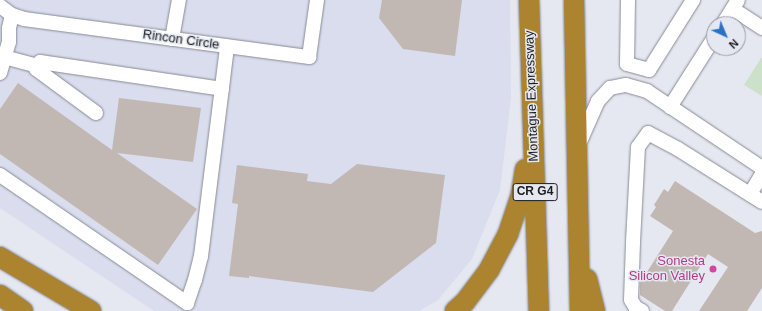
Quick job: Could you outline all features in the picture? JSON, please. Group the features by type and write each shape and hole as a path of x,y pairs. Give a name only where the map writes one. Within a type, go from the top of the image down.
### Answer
{"highway":[{"name":"Montague Expressway","path":"529,0 530,74 539,311"},
{"name":"CR G4","path":"574,0 580,311"},
{"path":"455,311 465,302 489,270 508,234 521,195 526,157 530,74"},
{"path":"579,248 595,311"},
{"path":"0,257 90,311"},
{"path":"0,295 23,311"}],"street":[{"path":"172,39 179,0"},
{"name":"Rincon Circle","path":"0,6 12,15 24,19 309,57 317,0"},
{"path":"628,0 627,64 649,70 693,0"},
{"path":"728,16 736,4 762,28"},
{"path":"0,73 9,42 8,28 12,15"},
{"path":"0,175 187,304 201,256 227,46"},
{"path":"670,107 706,51"},
{"path":"4,57 38,66"},
{"path":"96,113 36,69 40,62 222,89"},
{"path":"632,87 640,68"},
{"path":"576,152 598,101 610,88 632,87 647,91 762,168"},
{"path":"642,311 636,308 632,300 633,242 638,147 648,133 678,149 762,202"},
{"path":"750,194 762,174"}],"shaded area":[{"path":"0,0 510,0 511,98 500,190 472,259 438,300 419,311 154,311 0,208"}],"green space":[{"path":"762,58 762,96 744,85"}],"building":[{"path":"382,0 462,0 455,56 403,49 379,18"},
{"path":"18,83 112,150 119,98 201,108 193,162 117,153 197,209 158,265 0,154 0,109"},
{"path":"357,164 445,175 436,243 373,292 249,276 249,278 229,276 238,204 232,203 237,165 308,174 307,181 331,184"},
{"path":"675,181 755,233 762,231 762,288 747,311 699,311 728,267 708,254 672,311 665,311 640,295 640,283 673,231 650,216 656,207 654,205 664,189 668,192"}],"place":[{"name":"Sonesta Silicon Valley","path":"713,269"}]}
